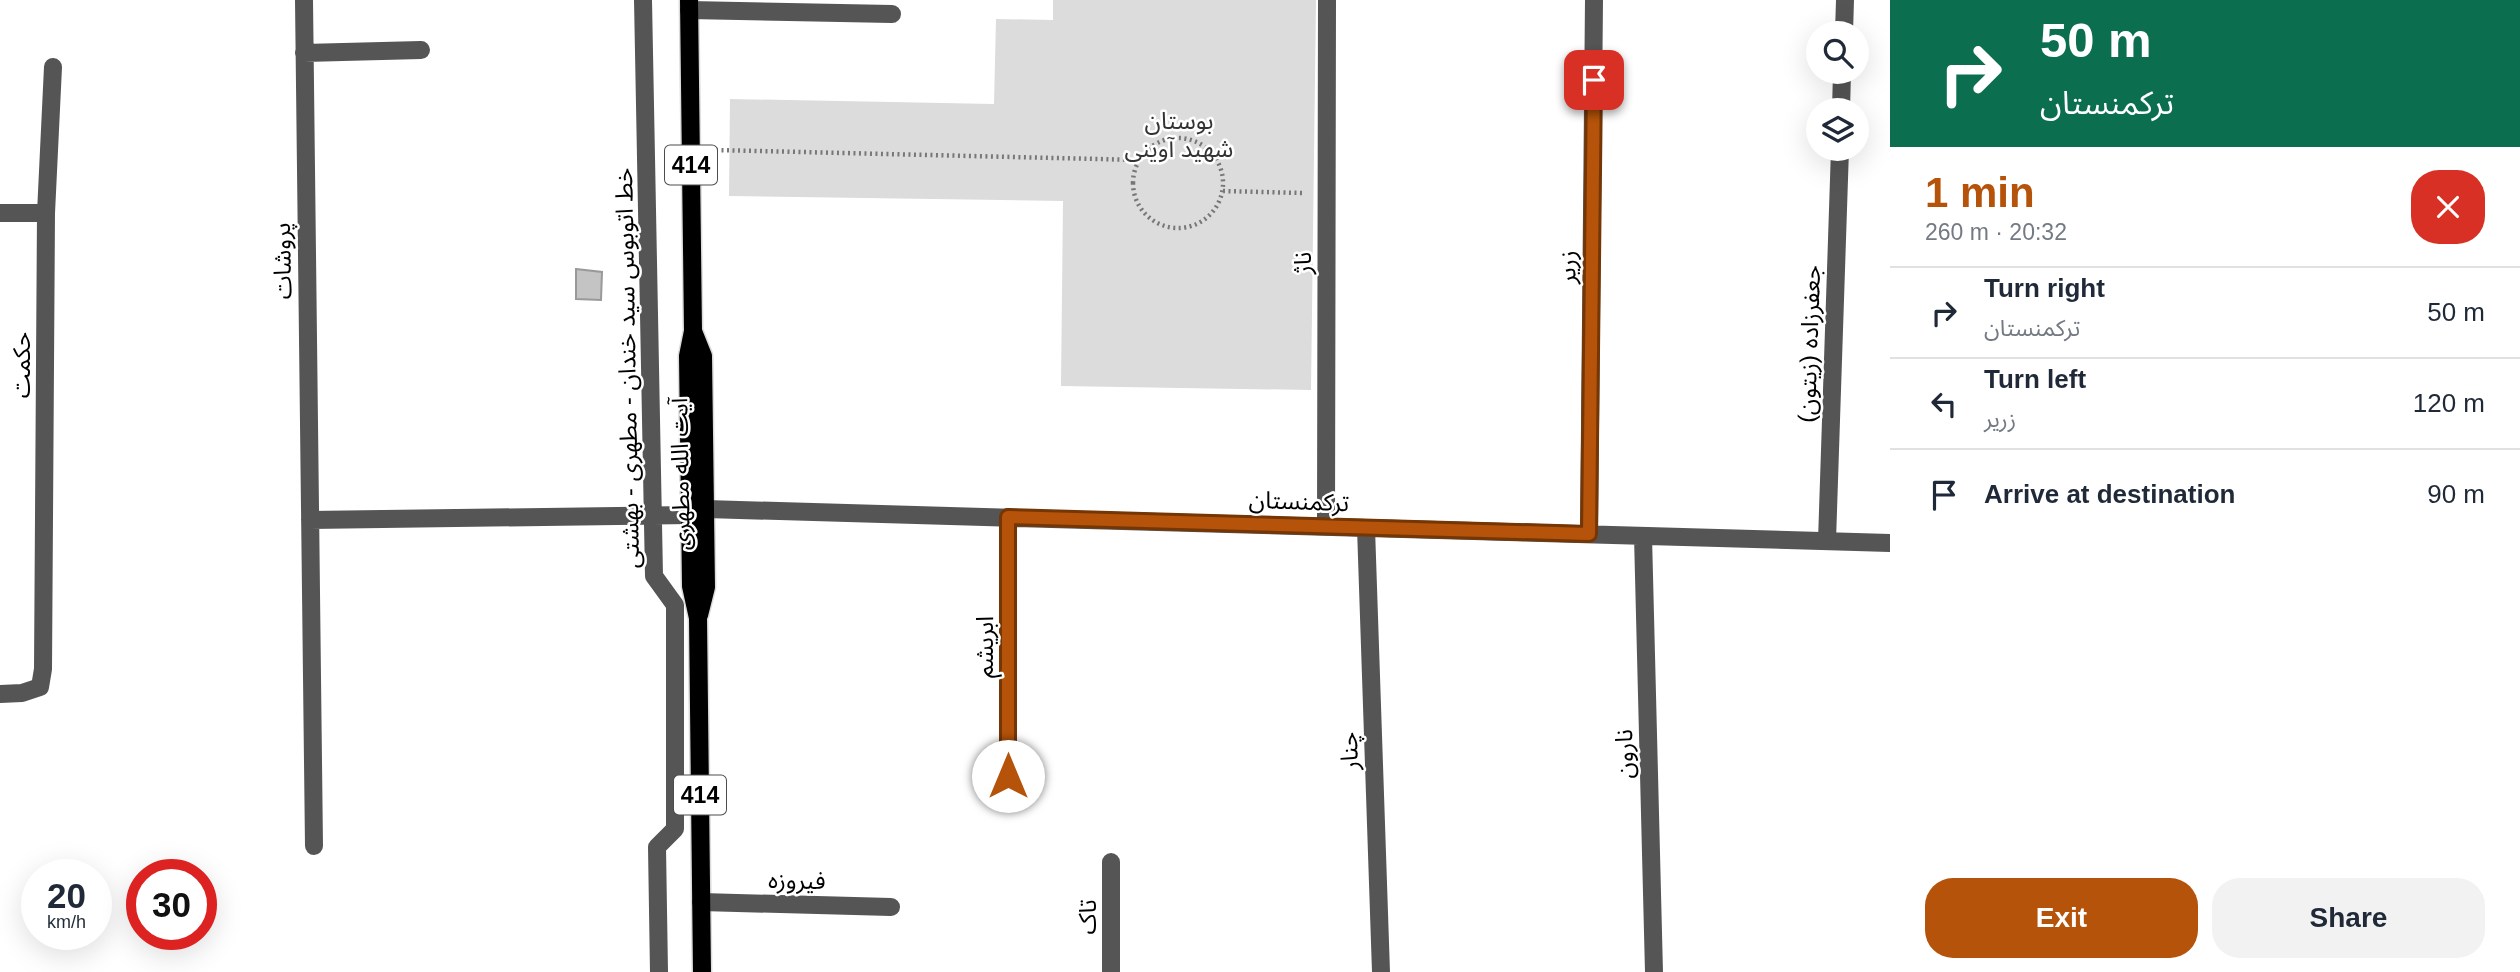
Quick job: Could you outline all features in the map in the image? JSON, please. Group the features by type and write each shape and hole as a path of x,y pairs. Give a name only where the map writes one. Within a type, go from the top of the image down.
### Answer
{"main road":[{"name":"آیت الله مطهری","path":"689,5 693,331 703,356 698,512 706,587 698,618 702,972"}],"street":[{"name":"پروشات","path":"304,0 314,846"},
{"name":"خط اتوبوس سید خندان - مطهری - بهشتی","path":"643,0 654,576 675,605 676,829 657,847 659,972"},
{"name":"ناژ","path":"1326,0 1326,527"},
{"name":"زریر","path":"1589,534 1594,0"},
{"path":"1844,21 1845,0"},
{"path":"689,5 891,14"},
{"path":"304,53 421,50"},
{"name":"حکمت","path":"0,694 22,693 40,687 43,669 46,213 53,67"},
{"name":"جعفرزاده (زیتون)","path":"1827,541 1840,161"},
{"path":"0,213 46,213"},
{"path":"310,520 652,516 698,512"},
{"name":"ترکمنستان","path":"698,512 1008,517 1890,543"},
{"name":"ابریشم","path":"1008,517 1008,776"},
{"name":"چنار","path":"1366,528 1381,972"},
{"name":"نارون","path":"1643,536 1654,972"},
{"name":"تاک","path":"1111,862 1111,972"},
{"name":"فیروزه","path":"701,902 891,906"}],"path":[{"path":"1168,139 1185,139 1202,145 1215,157 1222,173 1223,191 1217,208 1205,220 1188,228 1171,228 1154,222 1142,210 1135,194 1134,177 1140,160 1152,147 1168,139"},
{"path":"691,149 1140,160"},
{"path":"1223,191 1326,194"}],"green space":[{"name":"بوستان شهید آوینی","path":"1053,0 1316,0 1311,390 1061,386 1063,201 729,196 730,99 994,104 996,19 1053,20"}],"building":[{"path":"576,269 602,272 601,300 576,299"}],"route":[{"path":"1008,776 1008,517 1589,534 1594,80"}]}
